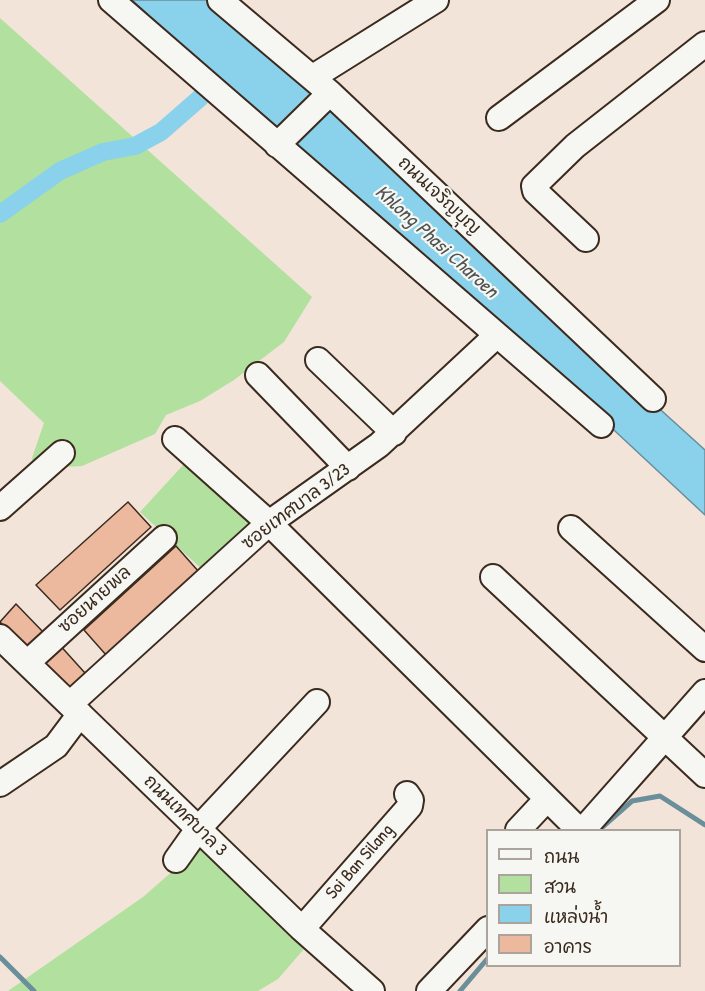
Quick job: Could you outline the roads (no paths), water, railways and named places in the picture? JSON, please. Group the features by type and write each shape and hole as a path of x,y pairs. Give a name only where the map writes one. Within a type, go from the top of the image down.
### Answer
{"street":[{"path":"111,0 279,142 601,425"},
{"name":"ถนนเจริญบุญ","path":"220,0 322,90 653,399"},
{"path":"279,142 322,90 436,0"},
{"path":"500,118 657,0"},
{"path":"586,239 535,191 534,186 575,146 705,44"},
{"name":"ซอยเทศบาล 3/23","path":"0,784 56,746 75,709 269,523 394,433 497,335"},
{"path":"318,360 394,433"},
{"path":"258,375 348,468"},
{"path":"175,439 269,523 579,829"},
{"path":"0,508 62,453"},
{"path":"571,528 705,649"},
{"name":"ซอยนายพล","path":"27,663 164,538"},
{"path":"493,577 666,736 705,775"},
{"name":"ถนนเทศบาล 3","path":"0,637 302,929 372,991"},
{"path":"583,829 705,692"},
{"path":"176,860 198,829 317,702"},
{"name":"Soi Ban Silang","path":"302,929 410,806 411,800 407,794"},
{"path":"520,829 547,799"},
{"path":"429,991 486,931"}],"water":[{"name":"Khlong Phasi Charoen","path":"132,0 208,0 705,450 705,515 467,293 438,279"}],"waterway":[{"path":"0,214 60,171 103,152 135,146 161,132 201,97"},
{"path":"600,829 632,801 660,796 705,825"},
{"path":"0,957 34,991"},
{"path":"460,991 486,960"}]}
